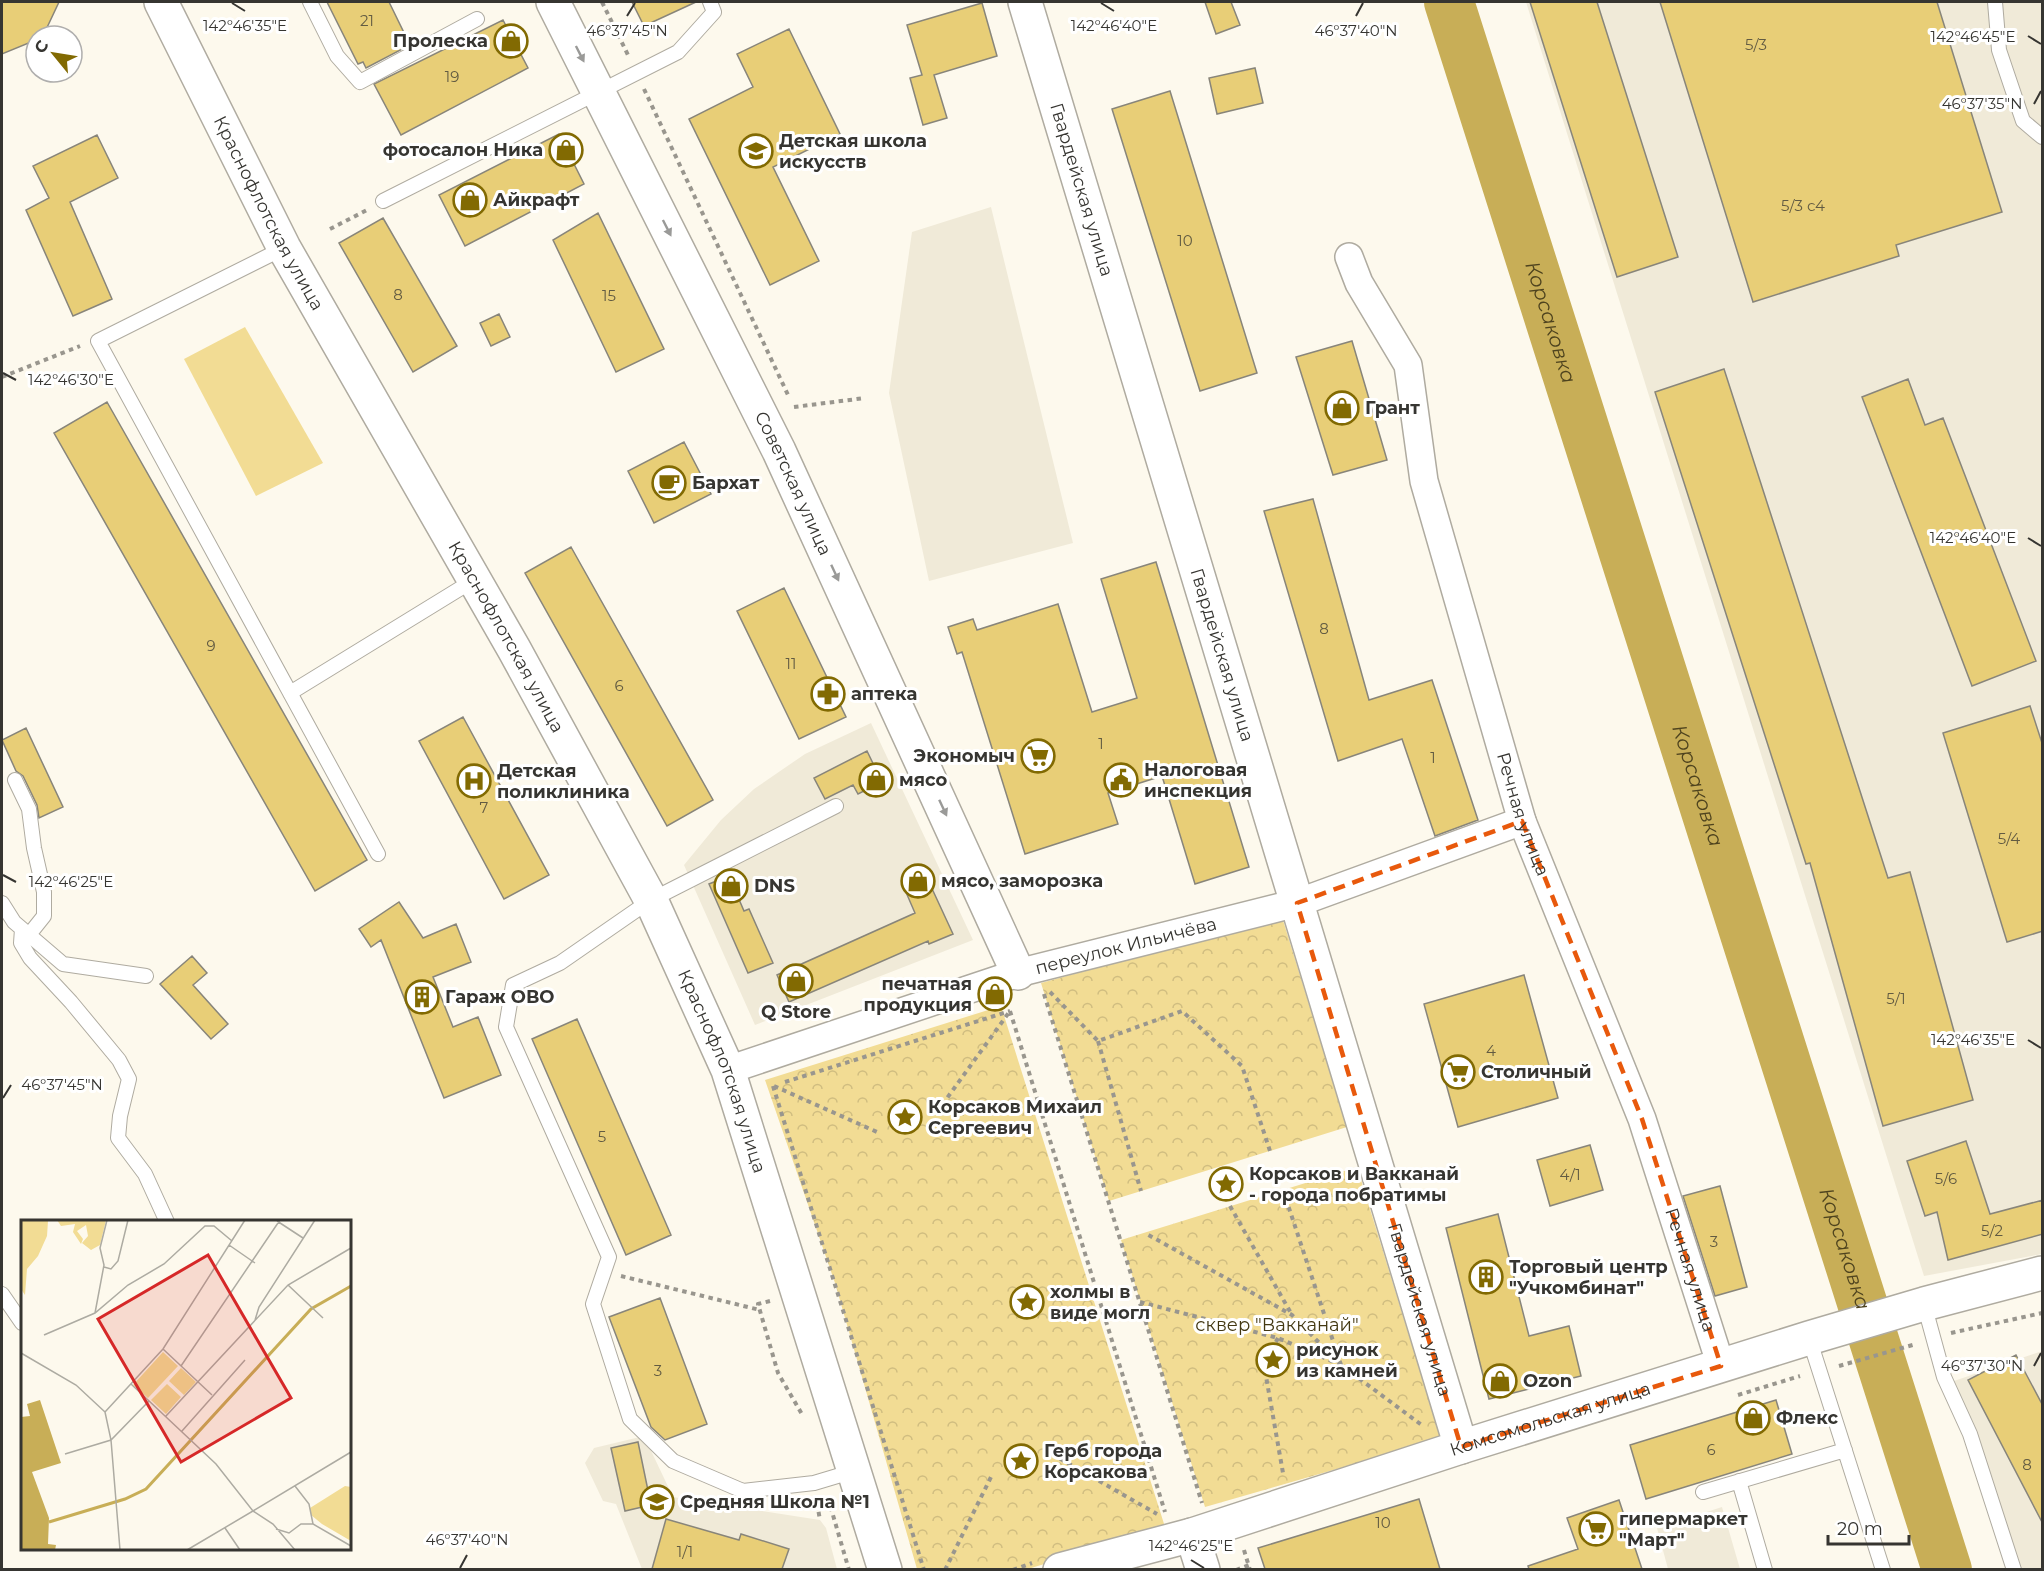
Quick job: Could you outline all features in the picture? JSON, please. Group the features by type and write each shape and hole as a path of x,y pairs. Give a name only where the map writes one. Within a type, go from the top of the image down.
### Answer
{"main road":[{"name":"Краснофлотская улица","path":"161,2 284,248 514,649 651,900 728,1070 885,1569"},
{"name":"Советская улица","path":"553,2 779,451 1018,973"},
{"name":"Гвардейская улица","path":"1025,2 1461,1447"},
{"name":"Комсомольская улица","path":"1048,1566 1461,1447 1912,1308 2043,1273"},
{"path":"1180,1527 1203,1569"}],"street":[{"name":"Речная улица","path":"1349,257 1359,284 1408,365 1424,482 1522,821 1642,1119 1721,1366"},
{"name":"переулок Ильичёва","path":"728,1070 1018,973 1297,903 1522,821"}],"lane":[{"path":"310,2 337,56 360,82 477,19"},
{"path":"384,201 678,52 714,12 710,2"},
{"path":"1995,2 1999,50 2023,121 2043,137"},
{"path":"284,248 98,342 378,854"},
{"path":"290,693 474,580"},
{"path":"15,780 29,809 34,848 44,892 44,916 25,932 21,943 30,958 71,1002 119,1060 129,1079 120,1116 118,1138 145,1174 167,1220"},
{"path":"836,806 651,900 560,963 513,985 506,1027 609,1257 593,1304 630,1419 673,1461 743,1491 814,1483 854,1471"},
{"path":"2,903 14,922 63,964 146,976"},
{"path":"2,1294 21,1322"},
{"path":"1912,1308 1932,1337 1944,1377 1970,1434 2014,1569"},
{"path":"1824,1334 1845,1450 1883,1569"},
{"path":"1703,1492 1845,1450"},
{"path":"1739,1481 1765,1569"}],"path":[{"path":"330,229 384,201"},
{"path":"2,377 71,348 98,342"},
{"path":"794,407 865,398"},
{"path":"1049,991 1098,1041 1141,1191"},
{"path":"773,1086 1010,1011"},
{"path":"937,1112 1010,1011"},
{"path":"1010,1011 1180,1527"},
{"path":"1098,1041 1182,1011 1242,1066 1270,1151"},
{"path":"773,1086 877,1132"},
{"path":"773,1086 924,1569"},
{"path":"1283,1190 1341,1365"},
{"path":"1230,1206 1292,1315 1341,1365 1432,1432"},
{"path":"1144,1233 1292,1315"},
{"path":"604,1272 760,1311"},
{"path":"1140,1301 1278,1338 1341,1365"},
{"path":"759,1304 778,1373 805,1419"},
{"path":"1851,1363 1914,1345 1932,1337 2043,1313"},
{"path":"1278,1338 1264,1365 1285,1484"},
{"path":"1052,1454 1158,1515"},
{"path":"945,1569 992,1474"},
{"path":"823,1480 849,1569"},
{"path":"1236,1569 1249,1565"},
{"path":"1013,1569 1048,1566"}],"highlighted area":[{"path":"1522,821 1642,1119 1721,1366 1461,1447 1297,903"}],"shaded area":[{"path":"1526,2 2042,2 2042,1254 1924,1276"},
{"path":"991,207 1073,543 929,581 889,393 912,232"},
{"path":"871,723 973,940 755,1025 684,865 721,820 754,789 805,754"},
{"path":"2042,1351 2042,1569 2007,1569 1954,1381"},
{"name":"Средняя Школа №1","path":"644,1436 673,1497 820,1520 826,1528 837,1569 642,1569 616,1504 603,1501 585,1463 594,1448"},
{"path":"1722,1507 1740,1569 1668,1569 1657,1528"}],"green space":[{"path":"245,327 323,463 256,496 184,359"},
{"path":"1282,917 1347,1127 1109,1201 1041,983"},
{"path":"1001,1006 1165,1527 1028,1569 917,1569 835,1283 765,1080"},
{"name":"сквер \"Вакканай\"","path":"1357,1167 1441,1439 1205,1507 1121,1240"}],"building":[{"path":"2,2 59,2 49,24 24,24 24,45 2,54"},
{"path":"327,2 389,2 410,45 366,68 363,62 358,64"},
{"path":"632,2 696,2 644,26"},
{"path":"1205,2 1231,2 1240,25 1216,34"},
{"path":"1530,2 1597,2 1678,257 1617,277"},
{"path":"1660,2 1937,2 2002,212 1896,245 1899,256 1753,302"},
{"path":"982,3 997,56 934,75 947,118 923,125 910,78 922,75 907,25"},
{"path":"503,20 528,68 401,135 374,84"},
{"name":"Детская школа искусств","path":"789,29 840,134 773,167 819,261 770,285 689,119 753,87 737,54"},
{"path":"1255,68 1263,103 1217,114 1209,78"},
{"path":"1170,91 1257,373 1200,391 1112,109"},
{"path":"559,134 584,184 465,246 439,195"},
{"path":"97,135 118,178 70,202 112,299 73,316 26,210 49,198 33,166"},
{"path":"598,213 664,349 616,372 553,240"},
{"path":"383,218 457,346 413,372 339,243"},
{"path":"499,314 510,337 491,346 480,323"},
{"name":"Грант","path":"1352,341 1387,460 1333,475 1296,357"},
{"path":"1724,369 1888,878 1910,872 1973,1100 1883,1126 1810,863 1806,864 1655,392"},
{"path":"1908,379 1925,425 1943,418 2036,661 1972,686 1862,397"},
{"path":"107,402 367,860 315,891 54,433"},
{"name":"Бархат","path":"684,442 711,494 654,523 628,471"},
{"path":"1313,499 1369,700 1432,680 1478,820 1435,836 1402,739 1338,761 1264,511"},
{"path":"571,547 713,800 667,826 525,573"},
{"path":"1156,562 1249,867 1195,884 1162,776 1108,793 1118,824 1025,854 962,652 957,654 948,627 973,619 977,630 1058,604 1092,712 1137,698 1101,579"},
{"path":"784,588 846,717 799,739 737,611"},
{"path":"2030,706 2043,746 2043,931 2007,942 1943,733"},
{"path":"463,717 549,875 504,899 419,741"},
{"path":"26,728 63,807 39,818 37,805 23,776 16,771 2,740"},
{"path":"867,751 882,782 858,794 853,785 825,799 814,778"},
{"path":"729,876 744,911 749,909 773,963 748,973 709,884"},
{"path":"928,880 953,934 929,944 928,941 789,1002 777,975 915,913 905,890"},
{"name":"Гараж ОВО","path":"399,902 423,938 456,924 471,962 433,977 453,1027 478,1017 501,1075 444,1098 381,940 371,947 359,929"},
{"path":"192,956 207,973 193,985 228,1024 211,1039 160,984"},
{"path":"1524,975 1558,1098 1458,1127 1424,1004"},
{"path":"577,1019 671,1235 626,1255 532,1039"},
{"path":"1966,1141 1990,1214 2043,1200 2043,1234 1948,1260 1937,1212 1925,1216 1907,1161"},
{"path":"1590,1145 1603,1190 1550,1206 1537,1160"},
{"path":"1720,1186 1747,1287 1715,1296 1683,1196"},
{"name":"Торговый центр \"Учкомбинат\"","path":"1498,1214 1529,1336 1569,1326 1581,1376 1489,1399 1446,1228"},
{"path":"660,1298 707,1424 665,1440 651,1427 609,1317"},
{"path":"2016,1355 2043,1406 2043,1524 1968,1380"},
{"path":"1776,1400 1792,1454 1646,1499 1630,1445"},
{"path":"638,1442 651,1505 625,1511 611,1448"},
{"path":"1419,1499 1440,1569 1265,1569 1258,1548"},
{"name":"гипермаркет \"Март\"","path":"1619,1500 1642,1569 1529,1569 1528,1566 1578,1549 1567,1518"},
{"path":"666,1519 739,1540 741,1534 789,1549 782,1569 652,1569"}],"waterway":[{"name":"Корсаковка","path":"1449,2 1947,1570"}],"place":[{"name":"Пролеска","path":"511,41"},
{"name":"фотосалон Ника","path":"566,150"},
{"name":"Детская школа искусств","path":"756,151"},
{"name":"Айкрафт","path":"470,200"},
{"name":"Грант","path":"1342,408"},
{"name":"Бархат","path":"669,483"},
{"name":"аптека","path":"828,694"},
{"name":"Экономыч","path":"1038,756"},
{"name":"мясо","path":"876,780"},
{"name":"Налоговая инспекция","path":"1121,780"},
{"name":"Детская поликлиника","path":"474,781"},
{"name":"мясо, заморозка","path":"918,881"},
{"name":"DNS","path":"731,886"},
{"name":"Q Store","path":"796,981"},
{"name":"печатная продукция","path":"995,994"},
{"name":"Гараж ОВО","path":"422,997"},
{"name":"Столичный","path":"1458,1072"},
{"name":"Корсаков Михаил Сергеевич","path":"905,1117"},
{"name":"Корсаков и Вакканай - города побратимы","path":"1226,1184"},
{"name":"Торговый центр \"Учкомбинат\"","path":"1486,1277"},
{"name":"холмы в виде могл","path":"1027,1302"},
{"name":"рисунок из камней","path":"1273,1360"},
{"name":"Ozon","path":"1500,1381"},
{"name":"Флекс","path":"1753,1418"},
{"name":"Герб города Корсакова","path":"1021,1461"},
{"name":"Средняя Школа №1","path":"657,1502"},
{"name":"гипермаркет \"Март\"","path":"1596,1529"}]}
